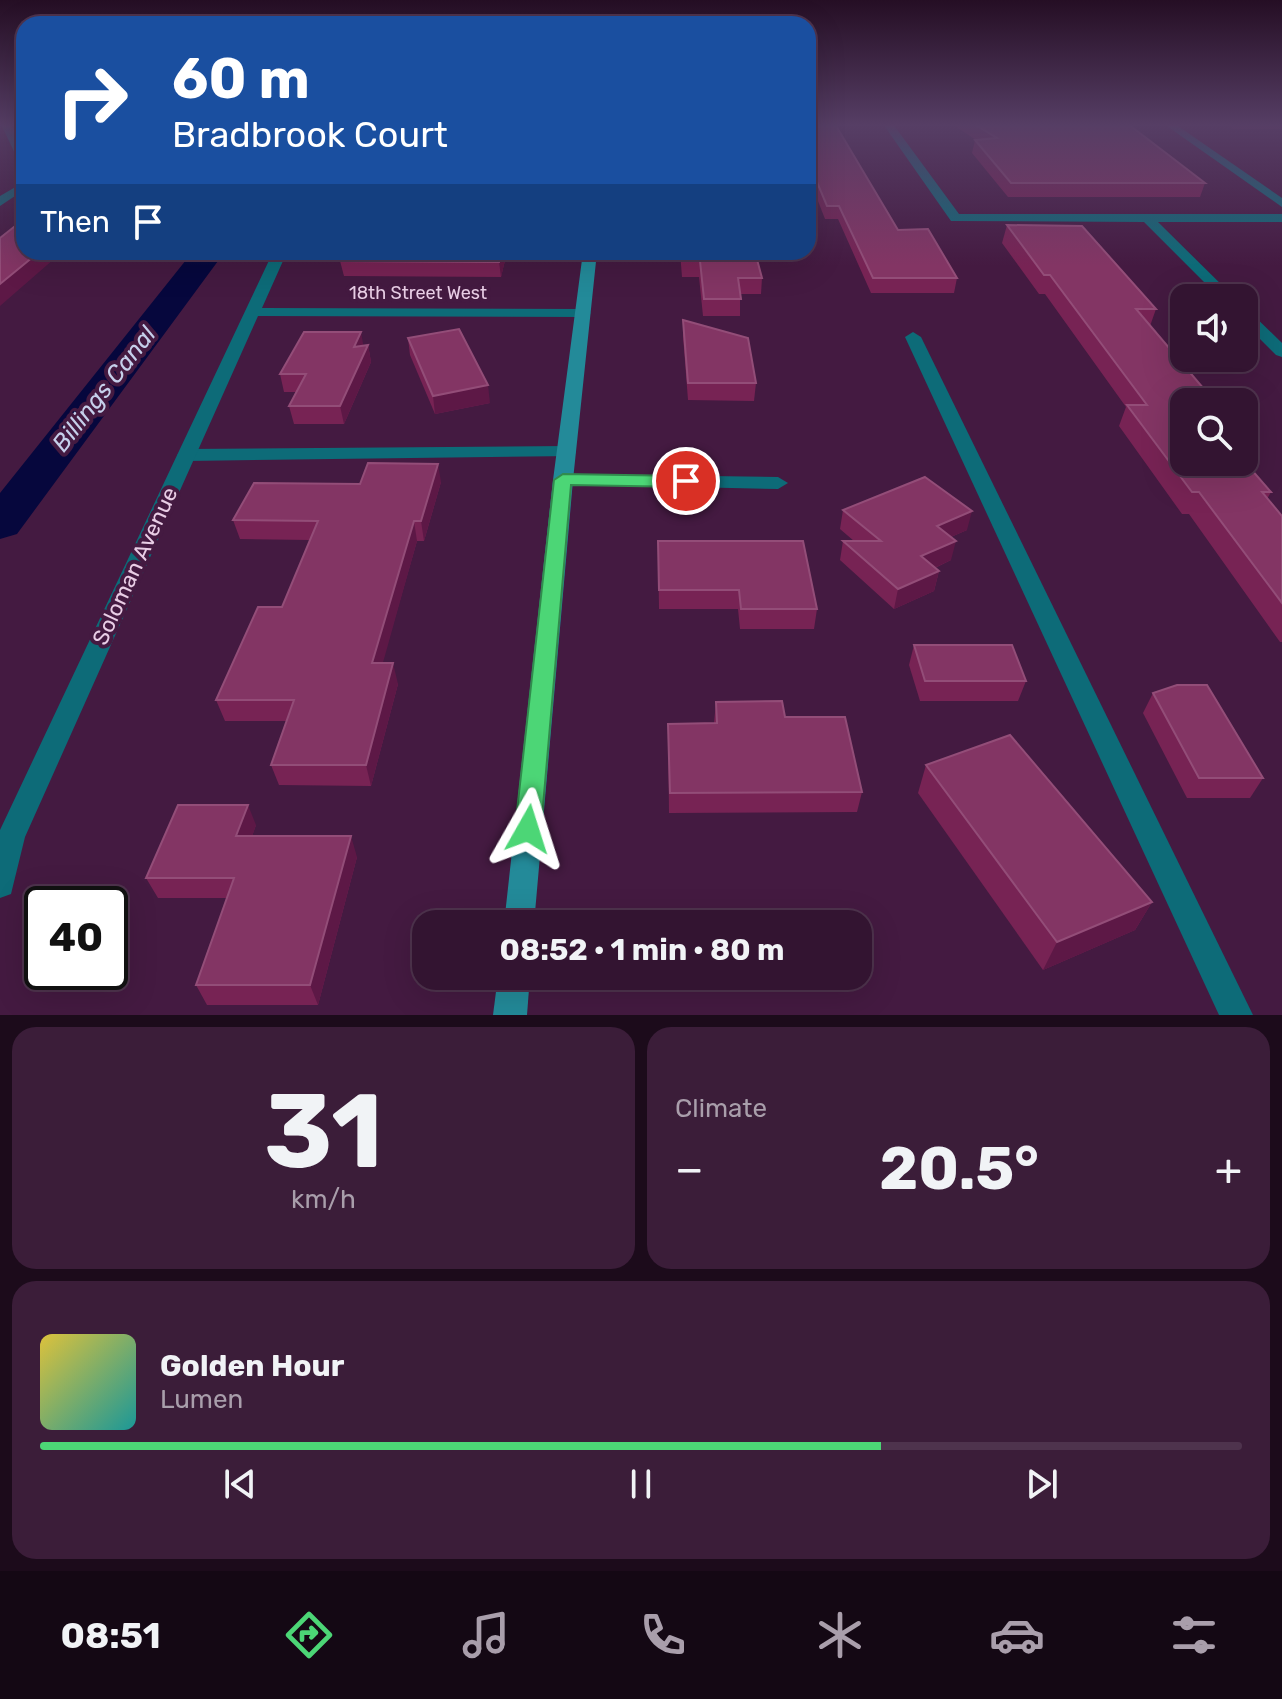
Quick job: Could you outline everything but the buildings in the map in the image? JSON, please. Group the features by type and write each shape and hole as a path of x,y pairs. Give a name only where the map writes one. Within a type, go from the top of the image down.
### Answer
{"street":[{"path":"922,171 955,218 1282,218"},
{"path":"1237,171 1282,203"},
{"path":"1148,219 1214,284"},
{"name":"Soloman Avenue","path":"0,884 11,837 276,260"},
{"path":"520,910 563,480 589,260"},
{"name":"18th Street West","path":"252,312 584,313"},
{"path":"1258,328 1282,352"},
{"path":"913,337 1236,1015"},
{"path":"186,455 567,452"},
{"path":"563,480 778,483"},
{"path":"510,1015 513,990"}],"waterway":[{"name":"Billings Canal","path":"0,524 202,260"}],"route":[{"path":"528,829 563,480 686,481"}]}
